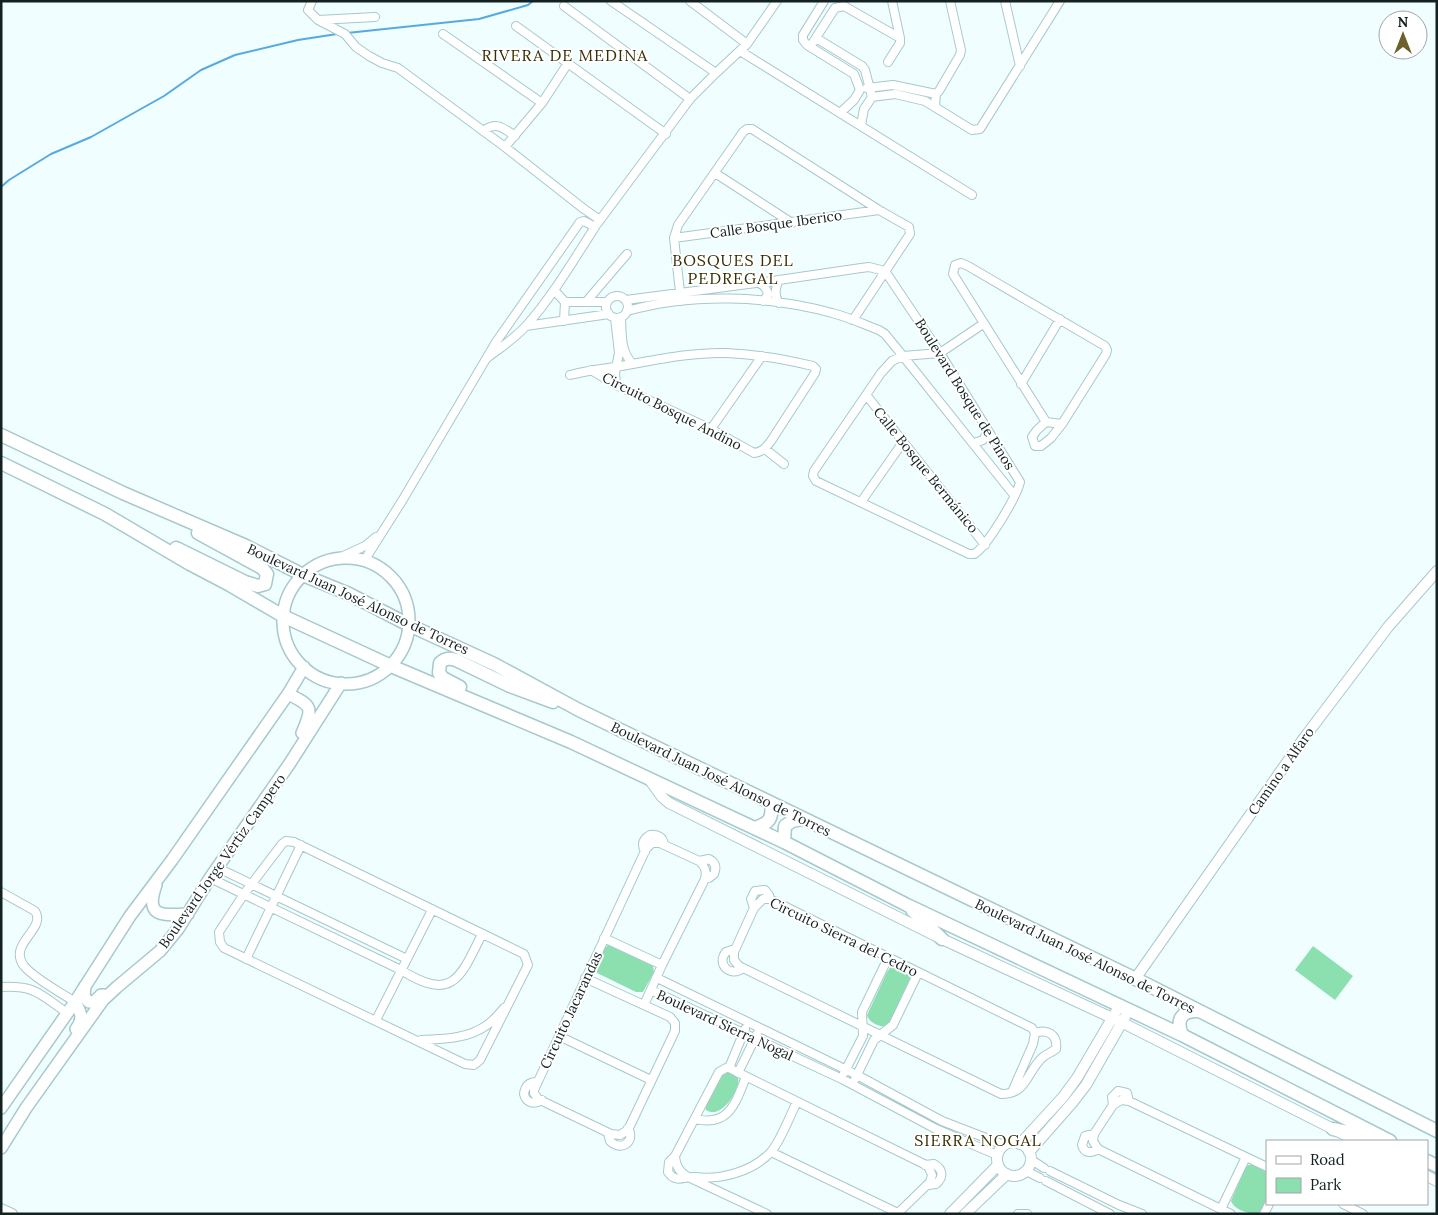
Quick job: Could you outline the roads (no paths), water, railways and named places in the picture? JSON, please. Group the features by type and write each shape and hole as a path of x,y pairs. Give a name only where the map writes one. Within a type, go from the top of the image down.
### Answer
{"main road":[{"name":"Boulevard Juan José Alonso de Torres","path":"1,436 123,493 246,546 303,575 349,594 494,664 579,710 1134,979 1437,1131"},
{"name":"Boulevard Juan José Alonso de Torres","path":"1,463 76,498 283,616 391,666 571,742 755,828 907,905 1182,1035 1388,1140"},
{"path":"134,532 192,555 246,582 258,586 265,584 267,574 262,568 173,520 149,504"},
{"path":"341,557 364,561 382,571 396,586 403,598 409,624 405,648 391,666 370,679 355,683 341,683 319,677 304,667 289,646 284,630 283,616 289,595 303,575 320,562 341,557"},
{"path":"519,720 443,678 439,673 440,663 449,658 456,660 534,696 579,710"},
{"path":"2,1105 75,1002 130,916 288,694 304,667"},
{"name":"Boulevard Jorge Vértiz Campero","path":"1,1148 26,1108 108,995 160,951 188,914 210,878 290,763 341,683"},
{"path":"288,694 304,702 310,710 310,717 290,763"},
{"path":"755,828 768,823 771,819 772,804"},
{"path":"784,842 785,826 792,821 802,819"},
{"path":"159,877 152,899 155,909 164,915 188,914"},
{"path":"907,905 942,939"},
{"path":"86,984 84,997 89,1002 94,1002 101,995 108,995"},
{"path":"64,1055 66,1044 81,1021 80,1012 75,1002"},
{"path":"1182,1035 1179,1027 1180,1019 1190,1011 1197,1011"},
{"path":"1333,1129 1385,1140"}],"street":[{"path":"312,1 308,10 318,20 345,34 356,47 369,56 398,68 600,220"},
{"path":"611,1 716,73"},
{"path":"690,1 747,44"},
{"path":"486,358 513,339 526,326 554,290 600,220 690,100 747,44 776,1"},
{"path":"824,1 803,35 803,40 810,47 854,74 860,90"},
{"path":"888,62 900,43 892,1"},
{"path":"935,107 936,94 956,62 960,50 950,1"},
{"path":"1005,1 1020,66"},
{"path":"872,97 895,94 925,101 972,130 980,130 1060,1"},
{"path":"564,6 690,100"},
{"path":"810,47 835,8 844,6 900,38"},
{"path":"318,20 375,17"},
{"path":"516,26 666,134"},
{"path":"443,34 542,103"},
{"path":"816,38 862,66 865,70 872,97 864,109 861,125"},
{"path":"740,51 972,195"},
{"path":"505,147 542,103 568,63"},
{"path":"840,113 854,100 860,90 870,88 893,85 936,94"},
{"path":"483,131 496,125 515,136"},
{"path":"680,297 674,238 678,225 742,132 752,129 911,230 853,320"},
{"path":"715,173 792,222"},
{"name":"Calle Bosque Iberico","path":"674,238 879,210"},
{"path":"364,561 402,502 496,342 580,222 584,221 595,227"},
{"path":"586,302 627,254"},
{"path":"1046,422 953,274 955,265 961,263 968,266 1105,346 1106,354 1062,424 1045,443 1041,446 1035,446 1032,437 1046,422 1062,424"},
{"name":"Boulevard Bosque de Pinos","path":"526,326 618,315 680,297 779,280 869,267 885,271 940,353 1020,482 1014,495 885,334 879,330 832,313 763,301 680,297 626,300"},
{"path":"779,280 775,294 779,303"},
{"path":"603,282 614,296 626,300 628,306 618,315 606,307 607,302"},
{"path":"760,283 768,291 768,295 763,301"},
{"path":"554,290 566,302 607,302 614,296"},
{"path":"564,321 566,302"},
{"name":"Circuito Bosque Andino","path":"592,370 616,385 754,452 765,449 815,373 816,369 813,366 783,358 726,353 632,363 624,350 618,315"},
{"name":"Circuito Bosque Andino","path":"592,370 616,367 619,353 618,315"},
{"path":"1021,384 1060,319"},
{"path":"983,324 940,353 903,356 892,362 881,373 814,471 813,476 816,481 968,554 974,554 986,544 1014,495"},
{"path":"711,430 762,356"},
{"path":"616,385 616,367 632,363"},
{"path":"570,375 592,370"},
{"name":"Calle Bosque Bermánico","path":"867,396 986,544"},
{"path":"974,443 983,440 988,432"},
{"path":"861,502 903,442"},
{"path":"765,449 784,464"},
{"path":"341,557 365,546 382,531"},
{"name":"Camino a Alfaro","path":"1134,979 1304,738 1388,627 1437,571"},
{"path":"649,778 662,797 669,803 942,939 1112,1018 1355,1140"},
{"path":"286,841 294,842 524,954 528,965 480,1060 474,1065 465,1064 224,948 220,942 219,932 251,884 282,844 286,841"},
{"name":"Circuito Jacarandas","path":"644,1005 670,1017 676,1027 624,1134 608,1133 538,1099 534,1093 537,1082 645,852 652,843 656,842 699,861 706,869 705,878 657,978"},
{"path":"246,959 301,846"},
{"path":"218,868 407,959"},
{"path":"210,878 401,970 424,983 436,986 449,984 460,974 482,934"},
{"path":"1,892 35,911 38,915 37,924 25,939 20,951 20,957 24,966 75,1002"},
{"name":"Circuito Sierra del Cedro","path":"742,968 734,972 730,971 723,965 723,956 726,952 735,949 754,908 761,900 770,900 1032,1028 1035,1033 1042,1031 1050,1033 1056,1039 1056,1048 1044,1056 1023,1085 1018,1090 1012,1092"},
{"path":"376,1020 432,910"},
{"path":"604,938 662,965"},
{"path":"735,949 734,960 742,968 997,1092 1005,1094 1012,1092 1033,1044 1035,1033"},
{"path":"842,1079 863,1036 862,1012 888,958"},
{"path":"852,1085 874,1040 893,1025 918,973"},
{"path":"32,989 40,978"},
{"path":"585,978 644,1005 651,990"},
{"name":"Boulevard Sierra Nogal","path":"997,1160 842,1079 651,990 657,978 857,1075 942,1121 1004,1145"},
{"path":"1,987 20,986 32,989 67,1013"},
{"path":"680,1004 685,992"},
{"path":"696,1011 702,1000"},
{"path":"418,1040 444,1040 473,1033 487,1025 509,1003"},
{"path":"1020,1144 1063,1097 1077,1078 1112,1018 1125,1007"},
{"path":"997,1160 1003,1172 1007,1174 1017,1175 1026,1170 1030,1163 1030,1155 1086,1085 1122,1023 1125,1007"},
{"path":"729,1068 748,1022"},
{"path":"738,1073 760,1028"},
{"path":"559,1036 651,1080"},
{"path":"767,1214 688,1177 678,1168 675,1156 719,1072 726,1068 925,1165 930,1168 932,1175 928,1185 898,1213 771,1152"},
{"path":"695,1119 712,1121 728,1114 746,1077"},
{"path":"1231,1214 1098,1150 1093,1141 1094,1134 1113,1105 1121,1100 1130,1101 1266,1167"},
{"path":"688,1177 714,1178 727,1176 750,1167 771,1152 797,1102"},
{"path":"1,1136 26,1108"},
{"path":"1094,1134 1085,1136 1082,1145 1088,1152 1098,1150"},
{"path":"950,1214 997,1160 1004,1145 1012,1142 1020,1144 1047,1170 1142,1214"},
{"path":"1221,1209 1246,1157"},
{"path":"1026,1170 1110,1214"},
{"path":"965,1214 1007,1174"},
{"path":"1345,1205 1363,1214"},
{"path":"1,1209 12,1214"},
{"path":"1018,1214 1027,1214"}],"waterway":[{"path":"347,33 479,19 528,5 533,1"},
{"path":"1,187 51,154 91,137 164,96 201,70 235,55 298,40 337,34"}],"district":[{"name":"RIVERA DE MEDINA","path":"565,55"},
{"name":"BOSQUES DEL PEDREGAL","path":"733,269"},
{"name":"SIERRA NOGAL","path":"978,1140"}]}
